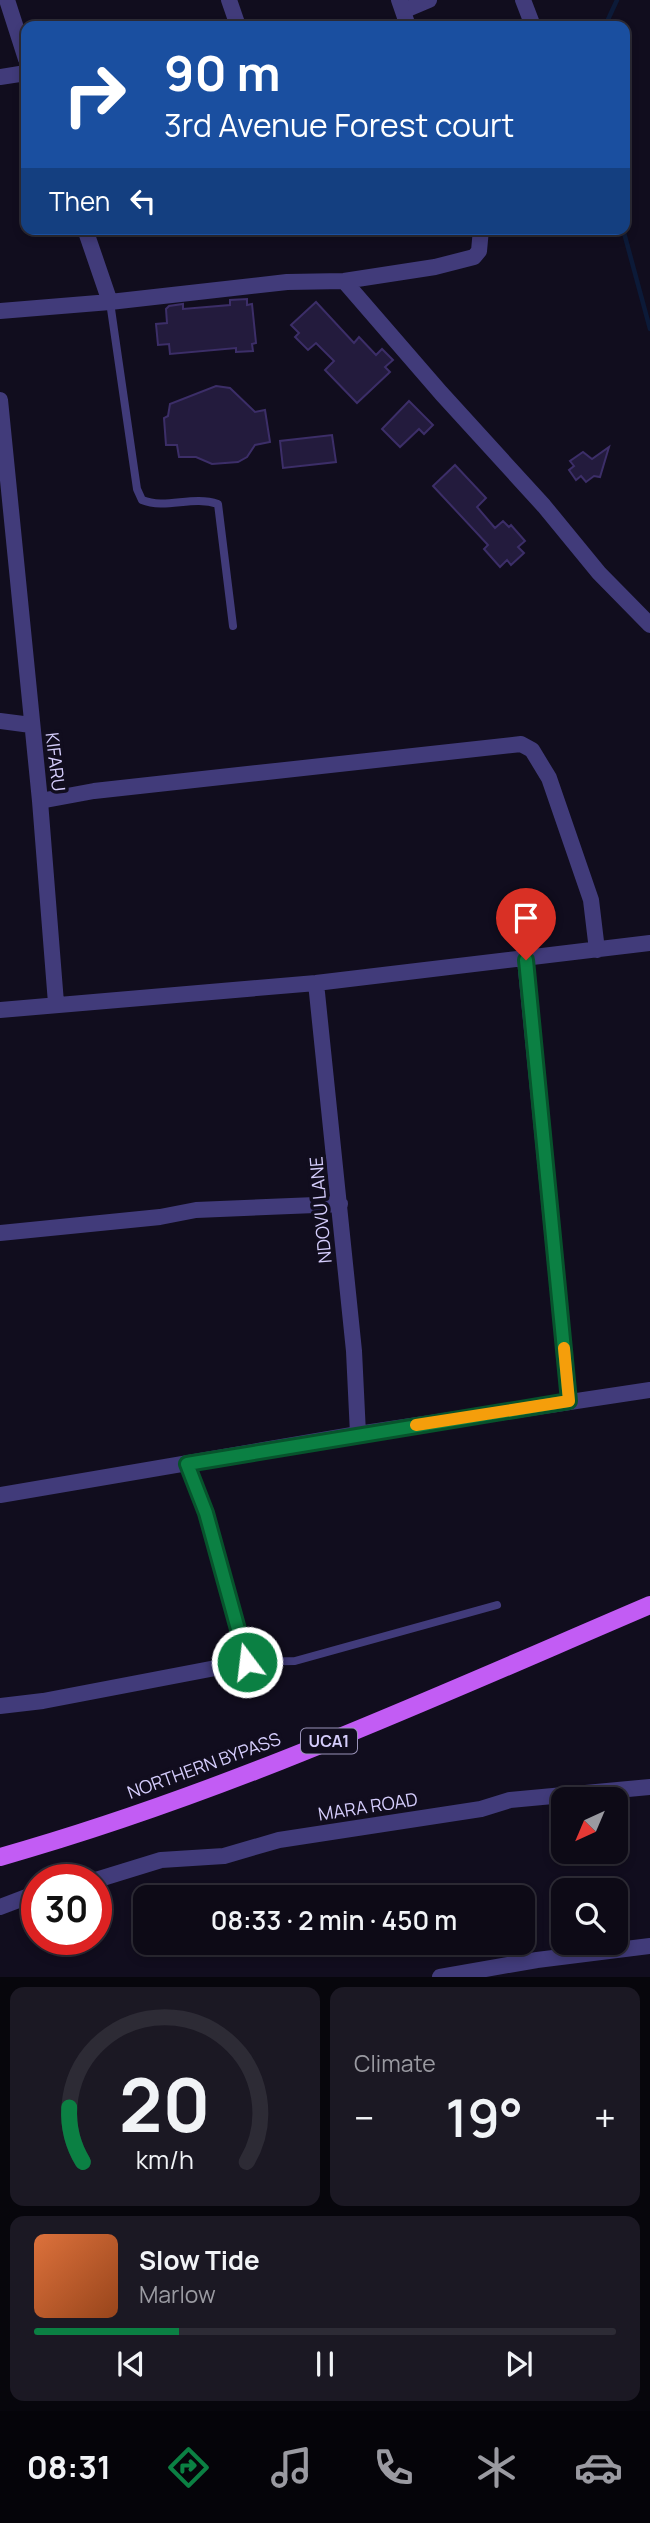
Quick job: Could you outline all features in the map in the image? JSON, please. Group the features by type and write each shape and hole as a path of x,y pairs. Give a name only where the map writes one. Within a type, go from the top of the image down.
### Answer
{"main road":[{"name":"NORTHERN BYPASS","path":"0,1857 165,1804 278,1761 650,1605"}],"street":[{"path":"6,0 21,45"},
{"path":"229,0 236,21"},
{"path":"403,12 429,0"},
{"path":"523,0 531,21"},
{"path":"0,77 21,74"},
{"path":"87,235 110,302"},
{"path":"0,311 110,302 229,287 344,281 435,267 474,257 479,251 480,235"},
{"path":"344,281 544,506 591,565 650,625"},
{"name":"KIFARU","path":"0,400 5,518 40,801 55,1003"},
{"path":"0,721 31,725"},
{"path":"40,801 94,791 521,744 532,750 549,778 591,900 597,950"},
{"path":"0,1010 55,1003 316,983 526,960 650,943"},
{"path":"526,960 569,1401"},
{"name":"NDOVU LANE","path":"316,983 340,1203 358,1434"},
{"path":"0,1233 160,1217 196,1210 340,1203"},
{"path":"0,1495 358,1434 650,1390"},
{"path":"0,1706 43,1701 247,1662 206,1513 187,1464"},
{"name":"MARA ROAD","path":"112,1875 161,1860 224,1856 279,1840 481,1808 510,1800 650,1787"},
{"path":"0,1907 21,1900"},
{"path":"440,1977 537,1960 650,1946"}],"lane":[{"path":"110,302 136,489 142,500 154,505 204,499 218,504 233,626"},
{"path":"247,1662 295,1661 497,1605"}],"building":[{"path":"247,299 247,305 252,304 256,343 252,344 253,351 236,352 236,348 170,354 169,344 158,345 156,324 167,323 166,309 169,306 183,304 183,309 230,305 230,300"},
{"path":"316,302 354,343 359,337 376,355 382,349 393,360 385,367 390,372 357,403 325,370 334,361 316,343 308,350 295,337 299,333 291,325"},
{"path":"216,386 230,388 255,412 265,410 270,442 255,445 247,457 238,462 212,464 196,457 179,457 177,445 166,445 164,418 168,416 170,404"},
{"path":"409,401 433,425 424,434 419,429 400,447 382,429"},
{"path":"332,435 336,462 283,468 280,441"},
{"path":"609,447 600,477 594,476 586,482 581,476 576,480 569,470 574,466 570,461 583,452 592,459"},
{"path":"455,465 486,498 477,507 495,528 503,521 509,527 511,525 525,541 518,547 524,553 511,565 507,560 500,567 484,549 488,545 433,486"}],"waterway":[{"path":"607,21 617,0"},
{"path":"625,235 650,329"}],"slow traffic":[{"path":"416,1425 569,1401 564,1348"}],"route":[{"path":"247,1662 223,1583 206,1513 187,1464 569,1401 526,960"}]}
